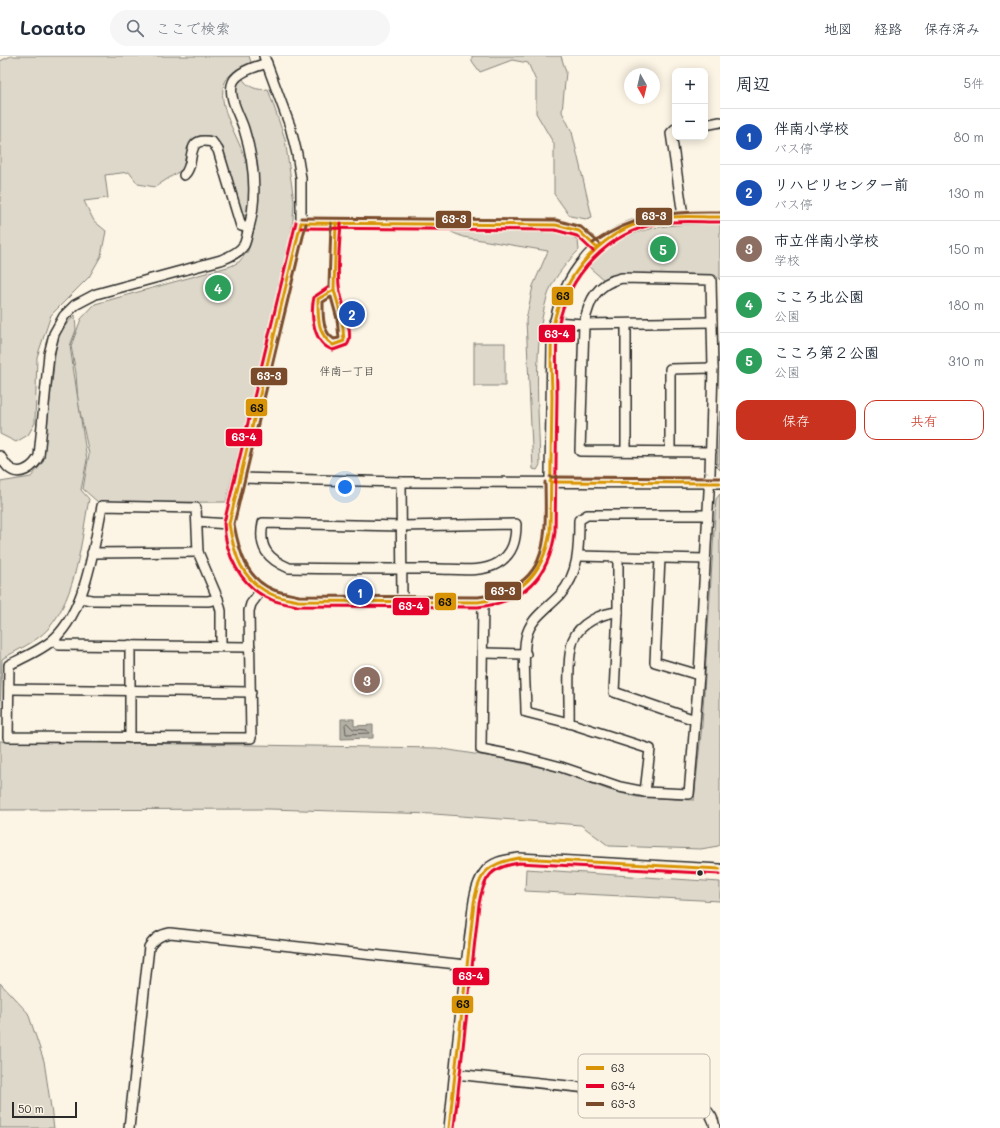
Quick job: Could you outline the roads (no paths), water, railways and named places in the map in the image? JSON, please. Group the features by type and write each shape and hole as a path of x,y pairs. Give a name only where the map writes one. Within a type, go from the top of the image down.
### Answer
{"street":[{"path":"0,456 9,468 20,471 29,470 35,464 39,456 50,347 54,334 64,316 75,305 96,294 221,260 234,254 244,245 249,228 254,192 252,157 233,98 232,86 238,76 265,59 288,121 297,154 301,184 301,222 229,524 231,543 240,565 246,575 262,589 284,599 298,601 483,602 498,600 517,591 532,578 541,566 549,542 552,343 554,322 560,298 567,284 584,258 596,247 608,238 635,224 665,217 720,217"},
{"path":"708,124 720,122"},
{"path":"672,140 683,216"},
{"path":"184,175 190,166 190,153 193,147 200,142 212,142 218,150 241,226 249,228"},
{"path":"301,222 560,225 579,231 596,247"},
{"path":"483,602 484,653 481,749 523,757 561,767 620,788 645,792 689,794 698,675 707,515 716,483 711,452 713,368 711,280 622,278 611,280 602,286 587,312 584,324 580,451 711,452"},
{"path":"554,322 584,324 712,322"},
{"path":"626,324 626,451"},
{"path":"670,451 670,369 713,368"},
{"path":"241,478 401,482 716,483"},
{"path":"401,482 400,569 402,602"},
{"path":"221,646 221,610 218,599 198,552 198,522 196,508 102,506 81,598 54,639 9,665 8,737 251,738 249,611 251,604 262,589"},
{"path":"645,792 650,749 526,712 526,638 533,621 560,595 571,578 579,556 579,520 587,514 707,515"},
{"path":"198,522 229,524"},
{"path":"263,523 400,526 516,524 516,539 509,554 498,564 482,568 289,568 274,562 264,549 261,533 263,523"},
{"path":"92,553 198,552"},
{"path":"579,556 705,559"},
{"path":"618,557 618,612 614,692 695,720"},
{"path":"660,558 654,662 698,675"},
{"path":"81,598 91,600 208,601 218,599"},
{"path":"569,724 570,651 573,639 581,628 594,619 609,612 618,612"},
{"path":"54,639 59,645 250,647"},
{"path":"130,645 130,738"},
{"path":"484,653 526,654"},
{"path":"9,689 129,692 251,692"},
{"path":"449,1128 466,965 477,886 484,872 494,863 519,858 720,869"},
{"path":"129,1128 150,947 154,939 162,935 170,933 466,965"},
{"path":"455,1074 578,1087"},
{"path":"710,1116 715,1128"}],"water":[{"path":"341,719 354,719 354,726 373,725 373,738 341,739"}],"place":[{"name":"こころ第２公園","path":"663,249"},
{"name":"こころ北公園","path":"218,288"},
{"name":"リハビリセンター前","path":"352,314"},
{"name":"伴南小学校","path":"360,592"},
{"name":"市立伴南小学校","path":"367,680"}],"district":[{"name":"伴南一丁目","path":"347,371"}]}
